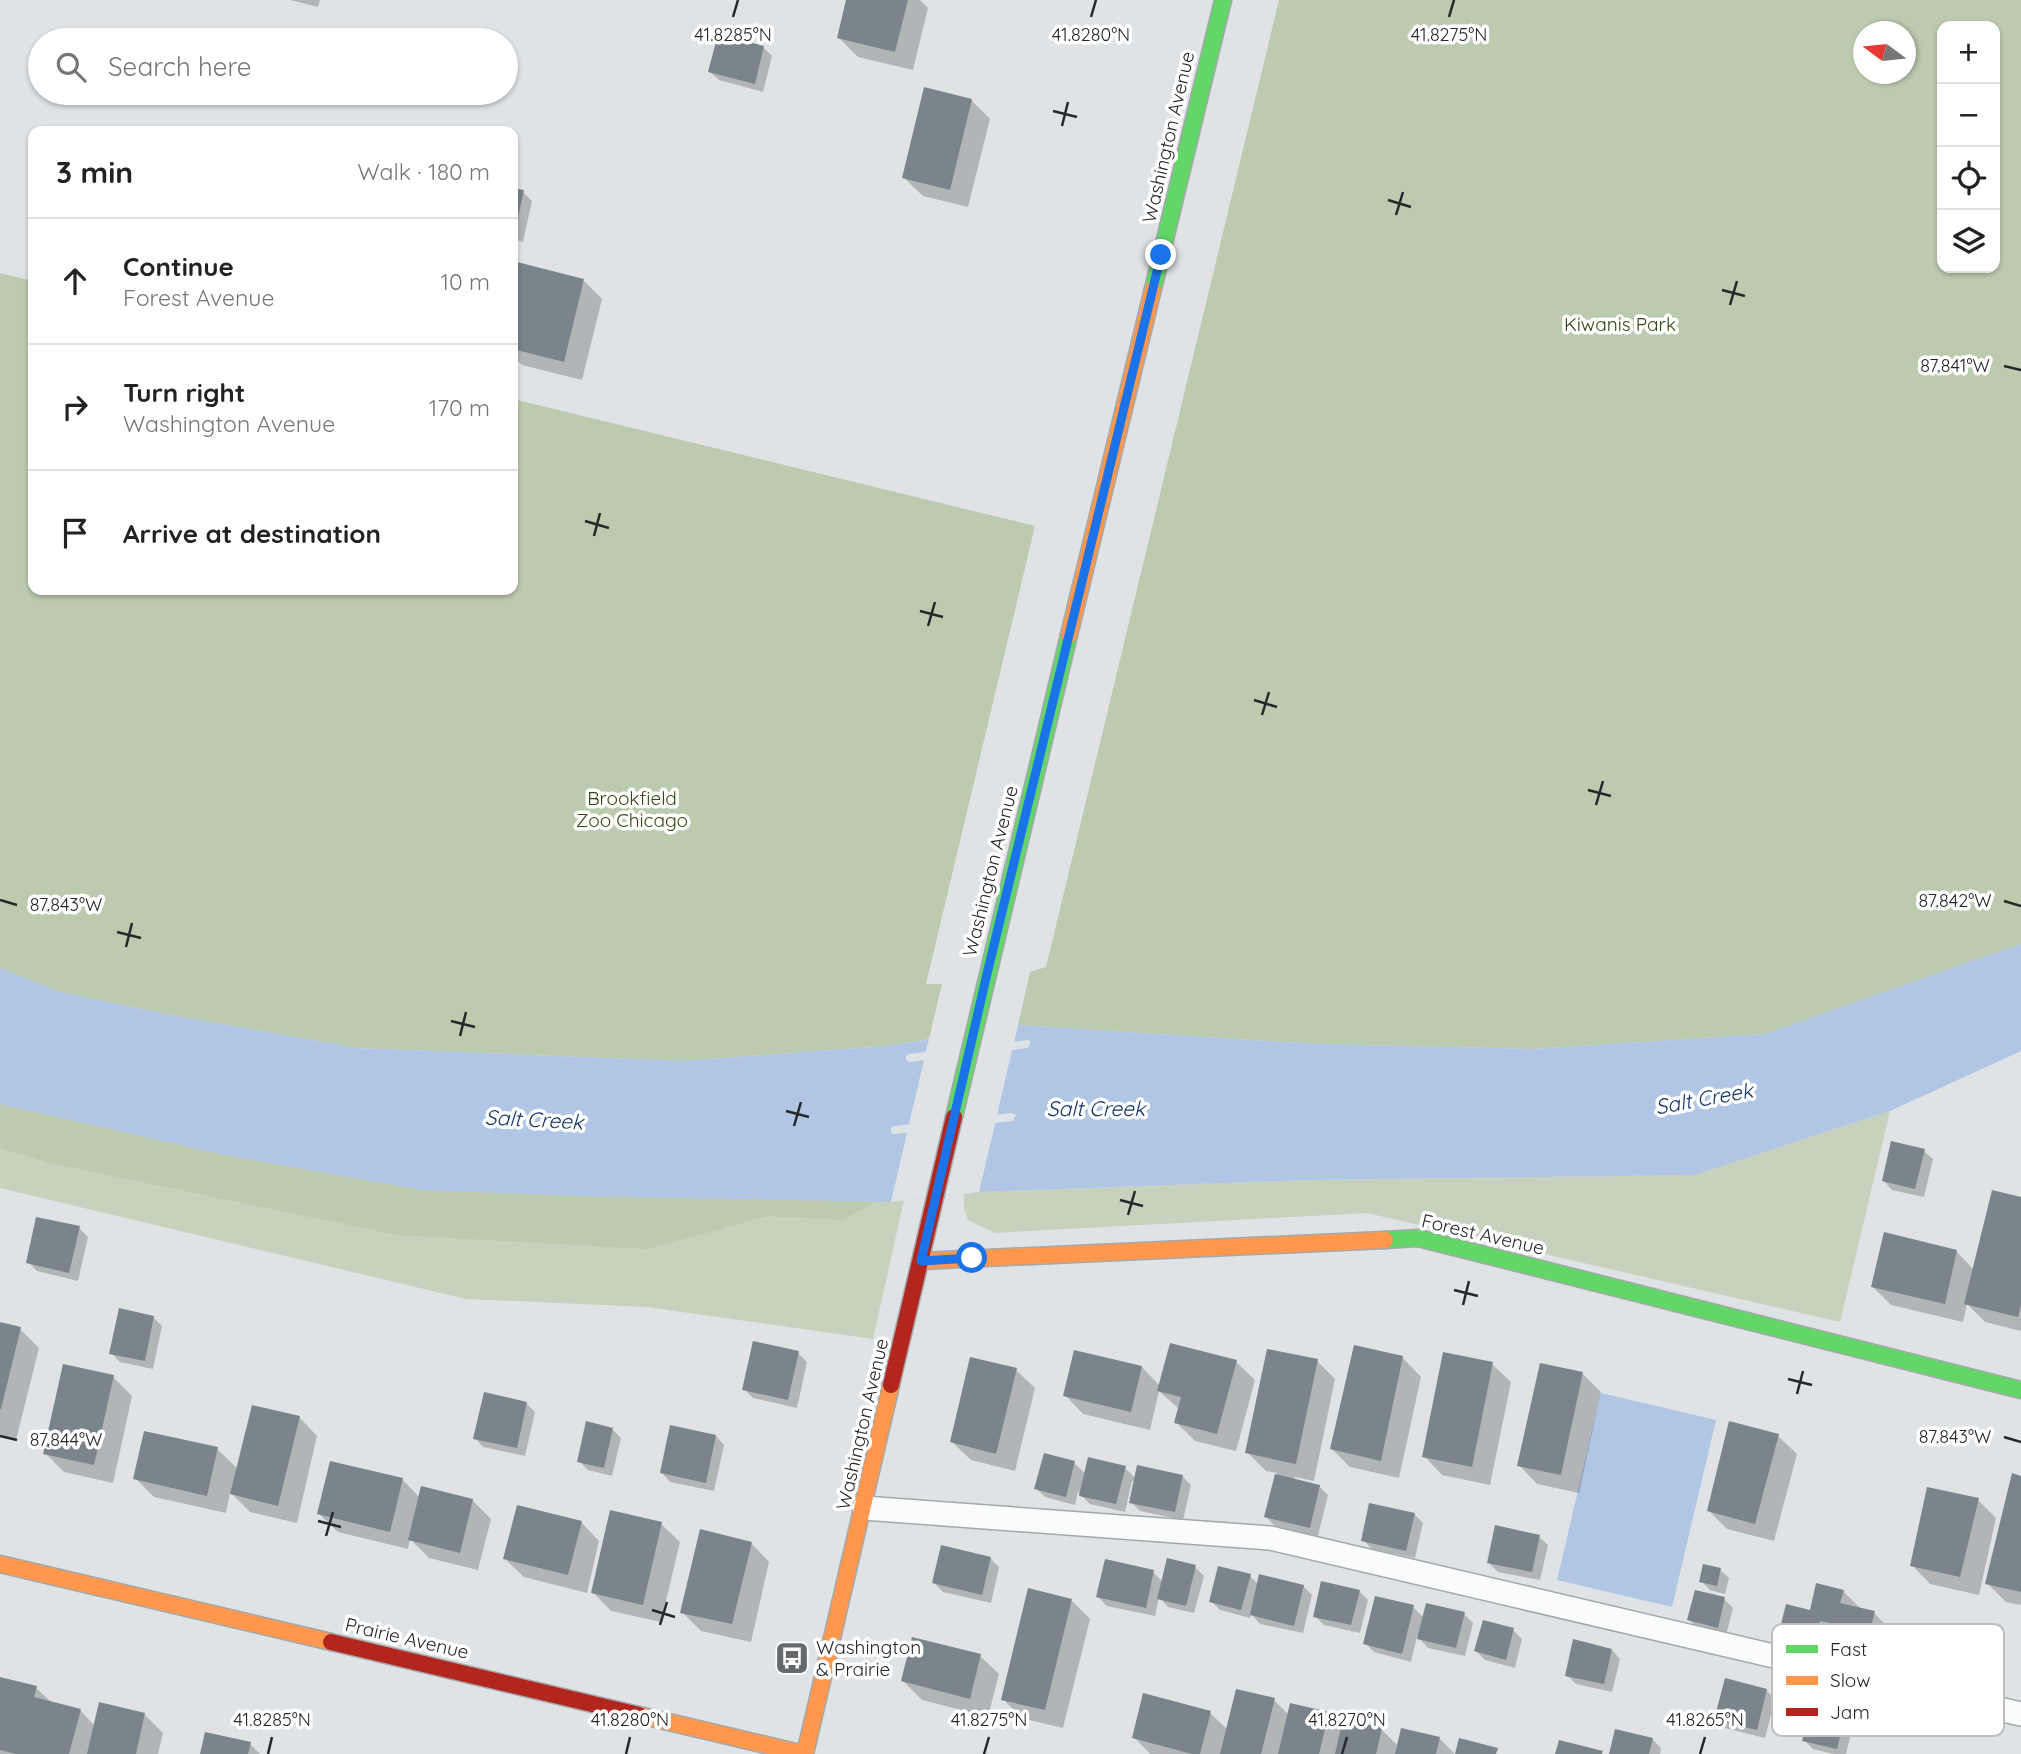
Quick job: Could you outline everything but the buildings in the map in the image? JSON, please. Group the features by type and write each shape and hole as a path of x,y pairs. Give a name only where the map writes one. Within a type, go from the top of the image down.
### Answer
{"street":[{"name":"Washington Avenue","path":"804,1754 864,1508 986,978 1223,0"},
{"name":"Forest Avenue","path":"921,1261 1418,1238 2021,1390"},
{"name":"Prairie Avenue","path":"0,1564 804,1754"}],"lane":[{"path":"864,1508 1270,1538 1772,1656"}],"green space":[{"name":"Kiwanis Park","path":"1279,0 2021,0 2021,944 1765,1034 1534,1049 1317,1044 1018,1025 1030,972 1046,967"},
{"name":"Brookfield Zoo Chicago","path":"0,273 28,280 28,595 518,595 518,400 1035,526 926,984 942,984 929,1039 887,1046 682,1061 357,1048 165,1014 60,992 0,968"},
{"path":"0,1104 891,1202 904,1200 873,1339 647,1307 466,1299 0,1188"},
{"path":"0,1104 225,1155 422,1190 891,1202 875,1202 843,1220 768,1216 648,1249 397,1235 50,1163 0,1148"},
{"path":"1890,1111 1840,1322 1367,1213 995,1233 968,1220 964,1208 964,1194 979,1192 1308,1180 1693,1175"}],"water":[{"name":"Salt Creek","path":"2021,944 2021,1051 1890,1111 1694,1175 1308,1180 979,1192 891,1202 422,1190 225,1155 0,1104 0,968 60,992 165,1014 357,1048 682,1061 887,1046 1018,1025 1317,1044 1534,1049 1765,1034","holes":["1028,1040 1031,1042 1028,1048 910,1062 906,1060 909,1054","1012,1113 1016,1115 1013,1121 891,1133 894,1126"]},
{"path":"1601,1393 1716,1420 1672,1607 1557,1580"}],"pier":[{"path":"1019,1022 1013,1046 925,1055 930,1035"},
{"path":"1013,1046 996,1119 908,1128 925,1056"},
{"path":"996,1120 979,1192 891,1202 908,1129"}],"traffic: fast":[{"path":"1153,289 1223,0"},
{"path":"954,1117 1069,635"},
{"path":"1385,1240 1418,1238 2021,1390"}],"traffic: slow":[{"path":"1069,635 1153,289"},
{"path":"921,1261 1385,1240"},
{"path":"805,1754 891,1385"},
{"path":"0,1564 331,1642"},
{"path":"639,1715 804,1754"}],"traffic: jam":[{"path":"891,1385 954,1117"},
{"path":"331,1642 639,1715"}],"place":[{"name":"Washington & Prairie","path":"792,1658"}],"route":[{"path":"972,1258 921,1261 986,978 1161,255"}]}
